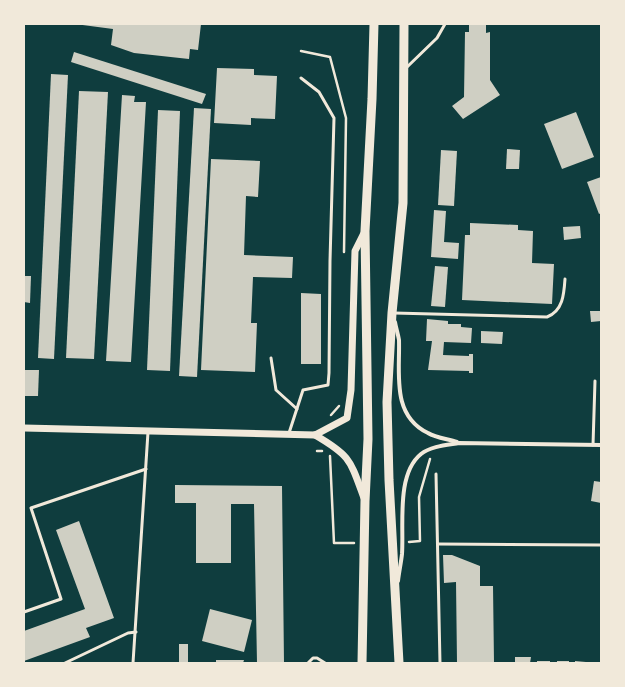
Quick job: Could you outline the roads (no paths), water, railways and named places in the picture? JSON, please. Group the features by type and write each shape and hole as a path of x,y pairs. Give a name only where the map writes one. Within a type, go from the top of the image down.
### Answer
{"highway":[{"path":"362,663 365,501 368,439 365,231 372,99 374,24"},
{"path":"399,663 389,480 387,402 392,313 403,203 404,24"}],"street":[{"path":"24,428 315,435 347,418 351,390 356,251 365,231"},
{"path":"392,313 399,339 397,367 400,399 413,422 428,433 459,443"},
{"path":"315,435 337,448 350,460 365,501"},
{"path":"396,597 402,553 403,501 409,469 422,454 438,447 459,443 601,445"}],"lane":[{"path":"403,70 437,38 445,24"},
{"path":"289,435 303,390 328,385 334,118 319,92 301,78"},
{"path":"392,313 547,317 553,315 562,303 565,279"},
{"path":"271,358 276,390 297,409"},
{"path":"593,445 594,381"},
{"path":"133,663 148,432"},
{"path":"24,612 61,599 31,508 146,469"},
{"path":"436,474 440,663"},
{"path":"438,544 601,545"},
{"path":"65,663 128,633 136,632"},
{"path":"308,663 313,658 317,658 325,663"}]}
